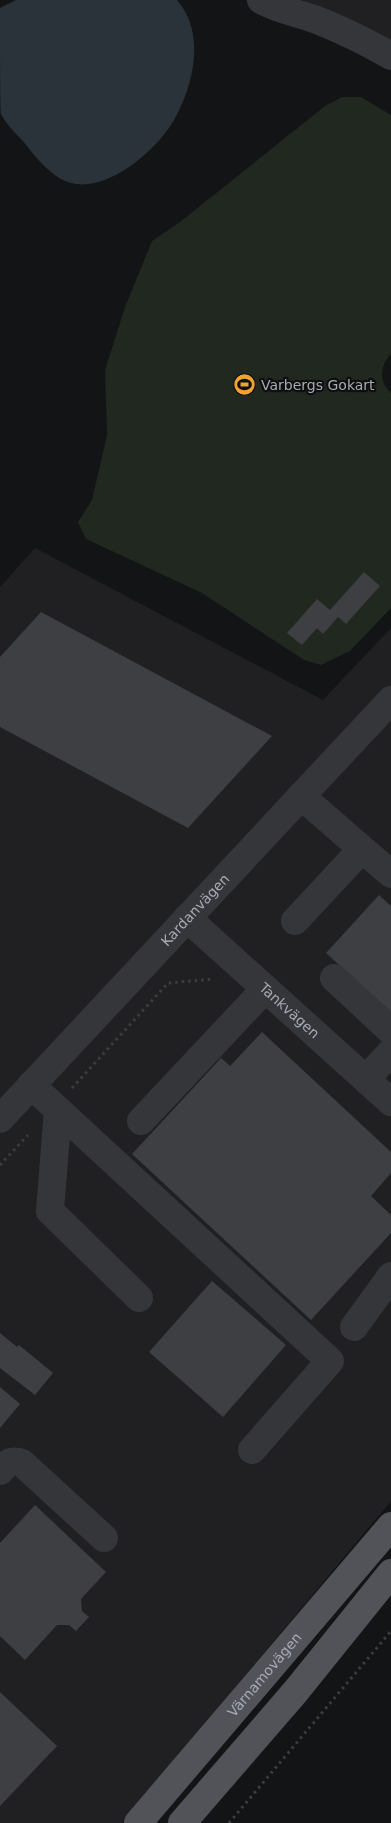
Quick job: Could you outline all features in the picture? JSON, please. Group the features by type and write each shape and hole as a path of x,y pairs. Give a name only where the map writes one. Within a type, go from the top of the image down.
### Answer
{"main road":[{"name":"Värnamovägen","path":"138,1823 391,1526"},
{"path":"182,1823 296,1692 391,1573"}],"street":[{"path":"261,0 275,8 315,20 348,33 391,56"},
{"name":"Kardanvägen","path":"0,1119 391,700"},
{"path":"300,796 391,874"},
{"path":"295,921 361,850"},
{"name":"Tankvägen","path":"187,918 391,1102"},
{"path":"334,978 391,1031"},
{"path":"141,1121 265,989"},
{"path":"366,1079 391,1052"},
{"path":"31,1085 330,1361 252,1450"},
{"path":"56,1108 50,1211 139,1298"},
{"path":"354,1327 391,1276"},
{"path":"0,1471 8,1463 15,1460 22,1463 104,1538"}],"path":[{"path":"0,1165 56,1108 168,983 216,979 233,960"},
{"path":"229,1823 391,1631"}],"shaded area":[{"path":"16,0 177,0 186,13 192,28 194,59 191,75 187,91 174,120 154,146 140,159 108,179 91,184 74,184 50,172 9,126 1,114 0,8"},
{"path":"292,0 391,0 391,65"},
{"name":"Varbergs Gokart","path":"342,97 361,97 391,115 391,353 383,368 382,378 391,393 391,608 350,651 321,665 304,660 202,593 86,539 78,522 92,500 107,435 105,370 125,307 152,241 180,222 325,106"},
{"path":"35,548 323,700 391,628 391,1501 122,1823 0,1823 0,587"}],"building":[{"path":"364,572 380,586 346,624 338,617 323,634 317,628 302,645 287,633 317,599 330,610"},
{"path":"41,612 272,736 188,828 0,727 0,657"},
{"path":"379,895 391,906 391,1012 326,953"},
{"path":"262,1032 391,1152 391,1173 371,1196 391,1215 391,1233 311,1320 132,1154 221,1058 230,1066"},
{"path":"212,1281 286,1345 223,1417 149,1352"},
{"path":"0,1333 17,1347 19,1345 53,1373 35,1395 0,1368"},
{"path":"0,1387 20,1404 0,1428"},
{"path":"35,1505 106,1572 81,1599 82,1611 89,1617 76,1631 69,1625 57,1625 25,1660 0,1636 0,1543"},
{"path":"0,1692 57,1746 0,1806"}],"place":[{"name":"Varbergs Gokart","path":"245,385"}]}
